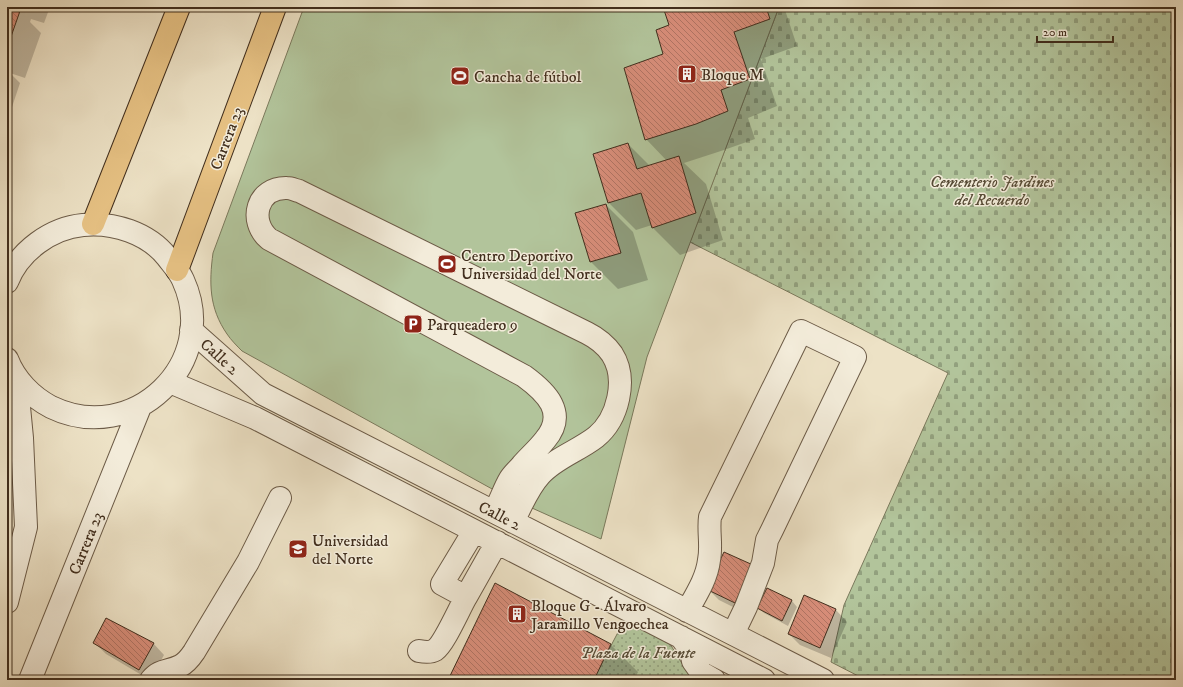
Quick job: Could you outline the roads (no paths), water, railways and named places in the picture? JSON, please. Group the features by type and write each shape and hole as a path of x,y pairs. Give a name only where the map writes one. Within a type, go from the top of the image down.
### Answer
{"main road":[{"path":"93,224 179,7"},
{"name":"Carrera 23","path":"177,270 275,7"}],"street":[{"path":"288,188 299,191 587,333 606,346 613,356 618,368 620,381 615,409 607,424 596,437 541,474 504,517 510,479 546,439 552,429 555,419 554,409 548,397 524,376 269,239 263,234 258,225 257,216 259,205 265,195 276,189 288,188"},
{"path":"7,282 19,262 30,249 44,239 60,231 76,226 93,224 118,226 141,236 161,250 177,270 189,298 191,330 185,357 170,382 156,396 140,407 127,412 100,418 72,415 46,404 25,387 11,368"},
{"name":"Calle 2","path":"191,330 262,394 823,680"},
{"path":"687,611 707,572 710,559 710,517 801,330 855,357 769,535 763,563 746,607 733,634"},
{"path":"7,602 26,527 22,438 11,368"},
{"name":"Calle 2","path":"170,382 255,418 764,680"},
{"name":"Carrera 23","path":"30,680 140,407"},
{"path":"151,680 162,671 180,666 188,660 194,652 248,562 280,498"},
{"path":"466,598 442,584 474,531"},
{"path":"419,651 429,652 436,650 442,642 497,542"},
{"path":"681,637 691,651 693,661 698,668 702,673 714,680"}],"place":[{"name":"Bloque M","path":"687,74"},
{"name":"Cancha de fútbol","path":"460,76"},
{"name":"Centro Deportivo Universidad del Norte","path":"447,264"},
{"name":"Parqueadero 9","path":"413,324"},
{"name":"Universidad del Norte","path":"298,549"},
{"name":"Bloque G - Álvaro Jaramillo Vengoechea","path":"517,614"}],"park label":[{"name":"Cementerio Jardines del Recuerdo","path":"992,190"},
{"name":"Plaza de la Fuente","path":"638,652"}]}
